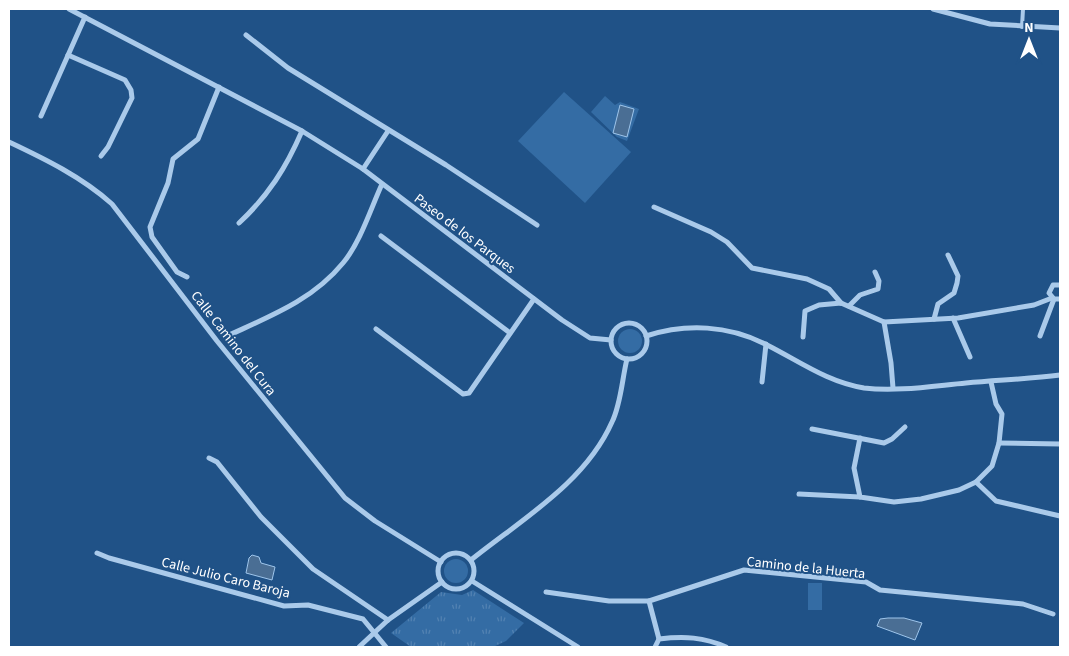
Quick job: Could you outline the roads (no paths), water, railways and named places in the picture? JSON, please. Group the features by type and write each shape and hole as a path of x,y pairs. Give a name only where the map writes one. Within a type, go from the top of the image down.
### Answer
{"street":[{"name":"Paseo de los Parques","path":"69,9 302,131 363,169 534,299 590,338 611,340"},
{"path":"933,9 990,24 1060,28"},
{"path":"41,116 85,17"},
{"path":"246,35 288,68 446,165 537,225"},
{"path":"68,55 125,80 131,90 132,98 108,147 101,156"},
{"path":"186,277 177,272 152,237 150,227 168,183 173,159 198,139 219,87"},
{"path":"239,223 261,203 289,161 302,131"},
{"path":"363,169 388,131"},
{"name":"Calle Camino del Cura","path":"9,142 94,188 112,204 217,341 345,498 375,521 440,562"},
{"path":"225,337 296,305 318,288 344,262 382,184"},
{"path":"654,207 711,232 727,242 752,268 807,280 829,290 842,303 884,322 953,318 1034,305 1055,299"},
{"path":"381,236 510,333"},
{"path":"934,319 938,304 954,293 957,283 958,276 948,255"},
{"path":"848,306 860,295 878,289 879,281 876,272"},
{"path":"1055,299 1049,292 1050,287 1056,284 1060,285"},
{"path":"376,329 463,394 469,393 534,299"},
{"path":"1040,336 1055,299"},
{"path":"803,337 805,311 819,305 842,303"},
{"path":"953,318 970,357"},
{"path":"884,322 893,388"},
{"path":"627,324 639,327 646,336 647,342 642,353 633,359 617,355 611,340 616,329 627,324"},
{"path":"646,336 662,331 690,327 715,328 738,332 766,344 836,381 864,388 991,382 1060,375"},
{"path":"762,382 766,344"},
{"path":"471,560 581,472 602,443 613,420 627,359"},
{"path":"799,494 894,502 922,499 959,490 976,482 992,466 999,443 1002,414 996,404 991,382"},
{"path":"812,428 884,443 892,439 905,427"},
{"path":"860,438 854,468 860,498"},
{"path":"999,443 1060,444"},
{"path":"209,458 217,462 261,516 313,569 388,620"},
{"path":"976,482 996,501 1060,516"},
{"name":"Calle Julio Caro Baroja","path":"97,553 109,558 284,606 308,605 363,620 386,647"},
{"path":"459,553 471,560 474,566 472,581 460,589 447,587 442,582 439,576 440,562 445,556 459,553"},
{"name":"Camino de la Huerta","path":"546,592 609,601 649,601 744,570 866,582 880,590 1023,604 1053,614"},
{"path":"472,581 578,647"},
{"path":"359,647 388,620 442,582"},
{"path":"649,601 659,639 655,647"},
{"path":"659,639 682,636 709,640 726,647"}],"lane":[{"path":"1022,27 1023,9"}]}
